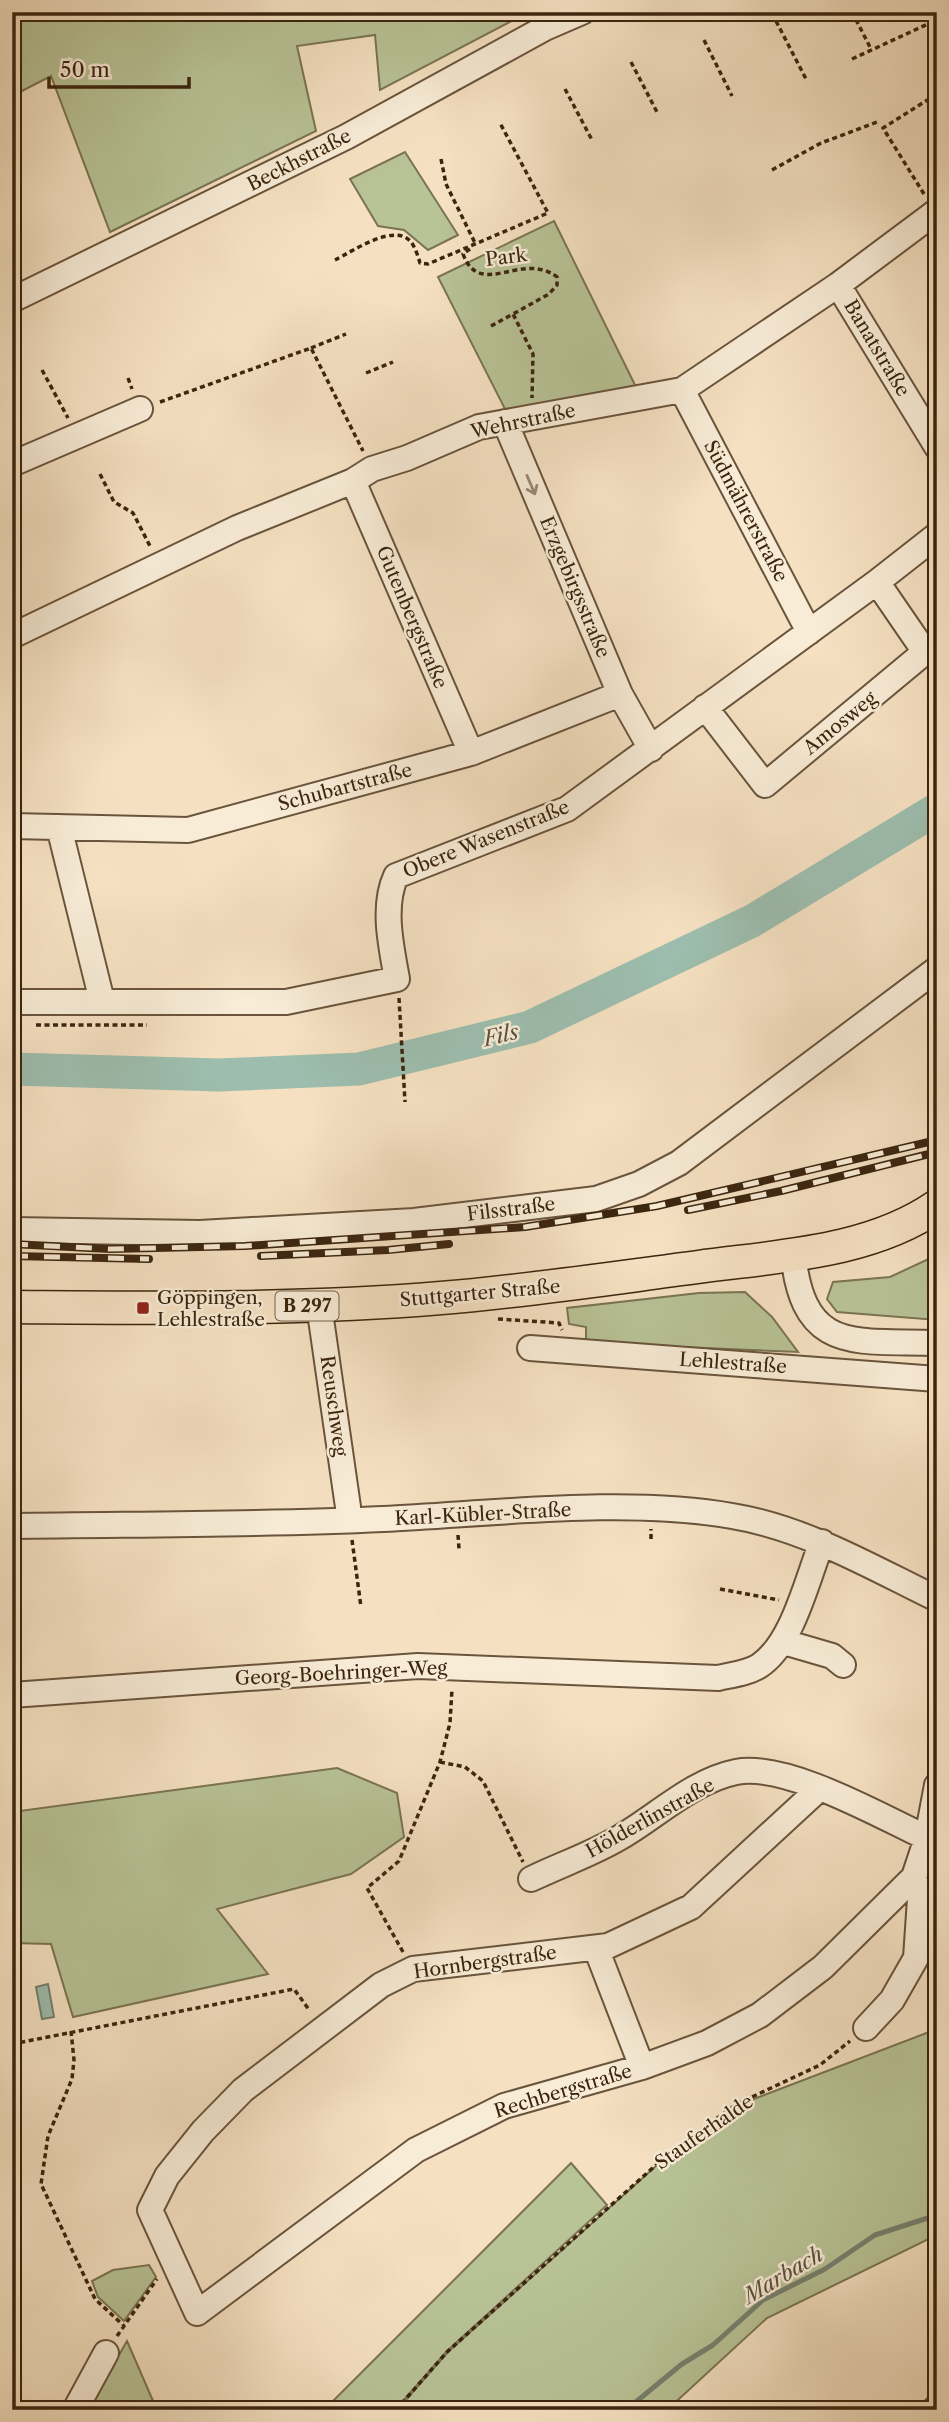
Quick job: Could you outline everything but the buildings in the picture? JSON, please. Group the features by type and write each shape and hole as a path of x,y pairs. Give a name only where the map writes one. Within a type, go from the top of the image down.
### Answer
{"main road":[{"name":"Stuttgarter Straße","path":"12,1307 319,1305 514,1292 791,1257 872,1238 910,1225 937,1206"}],"street":[{"name":"Beckhstraße","path":"12,300 346,137 545,28 582,12"},
{"name":"Wehrstraße","path":"12,636 237,528 479,427 682,390 838,285 937,211"},
{"name":"Banatstraße","path":"838,285 937,447"},
{"name":"Südmährerstraße","path":"682,390 809,632"},
{"path":"12,464 140,409"},
{"name":"Erzgebirgsstraße","path":"505,422 620,694 651,749"},
{"name":"Gutenbergstraße","path":"363,475 471,753"},
{"name":"Obere Wasenstraße","path":"12,1002 286,1002 397,979 389,912 390,889 396,876 567,809 937,535"},
{"name":"Amosweg","path":"705,707 765,785 925,652 877,582"},
{"name":"Schubartstraße","path":"12,826 188,830 471,753 620,694"},
{"path":"59,827 102,1001"},
{"name":"Filsstraße","path":"12,1230 200,1233 414,1221 596,1199 639,1184 679,1163 937,969"},
{"path":"791,1257 806,1310 820,1327 843,1339 937,1343"},
{"name":"Reuschweg","path":"319,1305 348,1507"},
{"name":"Lehlestraße","path":"530,1348 937,1379"},
{"name":"Karl-Kübler-Straße","path":"12,1526 349,1521 592,1509 732,1516 822,1542 937,1599"},
{"name":"Georg-Boehringer-Weg","path":"12,1695 418,1666 718,1678 757,1668 773,1656 784,1642 822,1542"},
{"path":"784,1642 832,1656 843,1665"},
{"name":"Hölderlinstraße","path":"531,1879 618,1839 690,1792 736,1772 778,1775 820,1788 927,1838"},
{"path":"866,2028 892,2000 916,1958 920,1899 914,1877 927,1838 937,1785"},
{"name":"Hornbergstraße","path":"150,2210 167,2176 203,2131 243,2090 321,2027 381,1985 413,1969 608,1946 691,1907 820,1788"},
{"name":"Rechbergstraße","path":"150,2210 197,2313 416,2150 503,2106 642,2067 707,2043 760,2015 823,1967 914,1877"},
{"path":"596,1948 642,2067"},
{"path":"75,2410 106,2353"}],"path":[{"path":"852,12 871,50"},
{"path":"928,12 937,37"},
{"path":"776,21 806,79"},
{"path":"852,59 930,23"},
{"path":"704,40 732,96"},
{"path":"631,62 657,112"},
{"path":"565,89 592,140"},
{"path":"920,187 883,128 937,94"},
{"path":"772,170 840,134 880,121"},
{"path":"335,260 391,233 401,234 411,242 420,263 428,264 548,213 500,123"},
{"path":"441,159 446,184 476,245"},
{"name":"Park","path":"476,245 463,254 469,268 478,275 492,275 528,266 547,270 557,277 557,285 549,294 491,326"},
{"path":"513,314 533,354 532,417"},
{"path":"140,409 346,334"},
{"path":"311,348 363,475"},
{"path":"366,373 393,362"},
{"path":"42,370 77,436"},
{"path":"100,474 114,502 133,513 161,565"},
{"path":"399,1001 405,1099"},
{"path":"351,1534 361,1607"},
{"path":"720,1589 798,1603"},
{"path":"413,1969 367,1888 399,1860 440,1762 450,1723 454,1668"},
{"path":"440,1762 465,1767 483,1781 531,1879"},
{"path":"12,2044 294,1989 321,2027"},
{"name":"Stauferhalde","path":"396,2410 447,2352 675,2148 737,2104 820,2065 866,2028"},
{"path":"71,2031 74,2060 72,2079 48,2136 41,2184 96,2299 124,2326"},
{"path":"106,2353 171,2260"}],"shaded area":[{"path":"12,12 529,12 380,90 375,35 297,46 316,131 110,232 51,76 12,96"},
{"path":"405,152 458,235 428,250 404,230 378,226 350,179"},
{"path":"554,221 638,391 508,415 438,277"},
{"path":"937,1255 937,1320 837,1312 827,1299 833,1282 890,1277"},
{"path":"745,1292 772,1317 798,1352 586,1343 586,1327 569,1324 567,1308 699,1293"},
{"path":"337,1768 397,1793 404,1837 351,1874 217,1909 268,1974 73,2017 51,1944 12,1943 12,1812"},
{"path":"48,1984 54,2017 42,2019 36,1987"},
{"path":"937,2029 937,2235 767,2318 667,2410 397,2410 448,2352 675,2149 738,2105"},
{"path":"571,2163 607,2205 447,2351 395,2410 324,2410"},
{"path":"149,2265 156,2277 124,2321 98,2297 92,2281 113,2270"},
{"path":"127,2341 157,2410 88,2410"}],"waterway":[{"name":"Fils","path":"12,1069 219,1075 359,1069 530,1027 752,921 937,809"},
{"name":"Marbach","path":"626,2410 682,2364 713,2345 763,2300 825,2269 875,2235 937,2215"}],"railway":[{"path":"12,1244 110,1249 245,1246 525,1227 657,1206 937,1140"},
{"path":"688,1210 781,1191 937,1152"},
{"path":"261,1256 388,1250 449,1244"},
{"path":"12,1256 149,1259"}],"place":[{"name":"Göppingen, Lehlestraße","path":"143,1308"}]}
